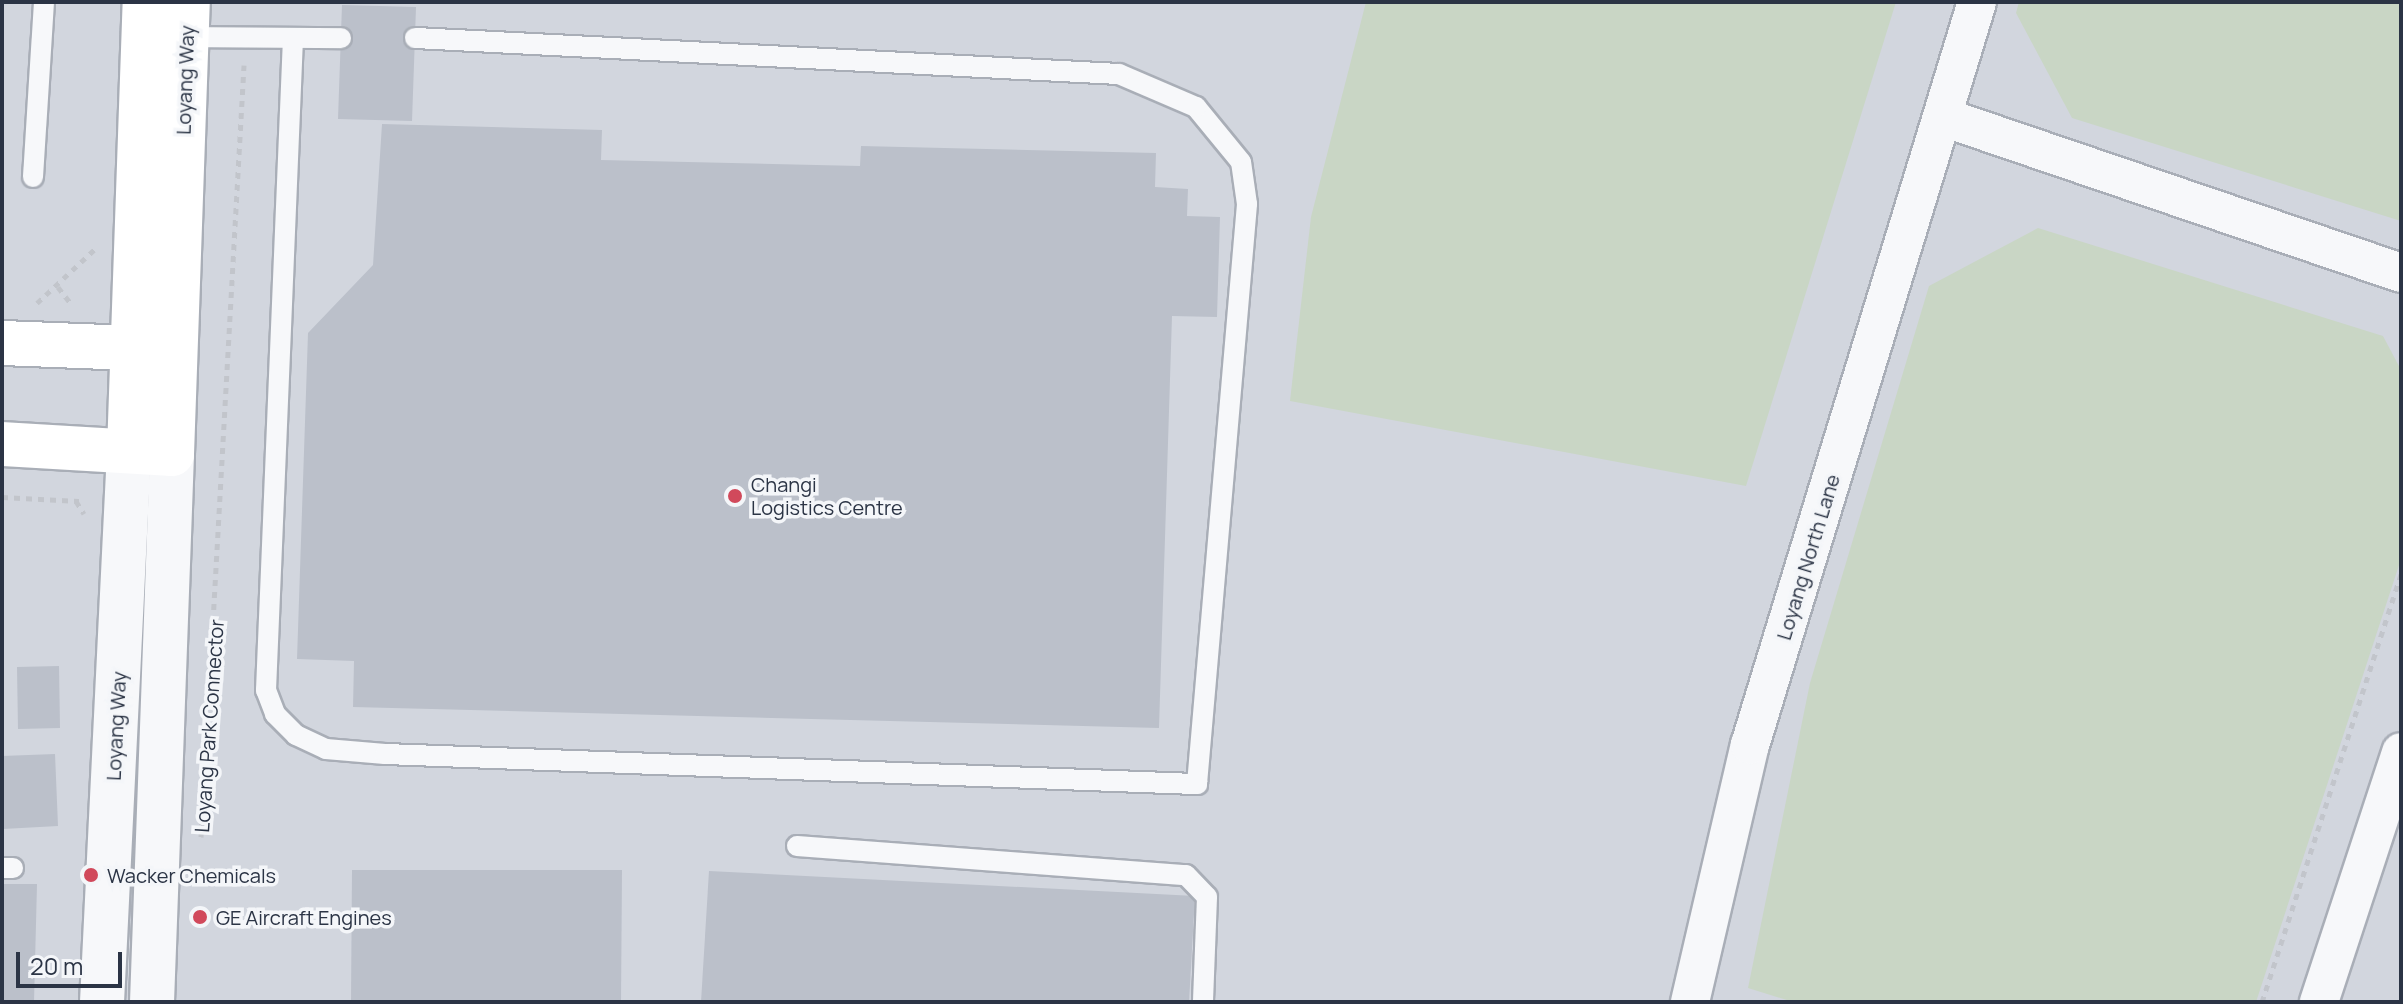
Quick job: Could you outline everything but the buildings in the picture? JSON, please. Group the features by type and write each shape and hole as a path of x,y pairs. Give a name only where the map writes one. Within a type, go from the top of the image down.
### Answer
{"main road":[{"name":"Loyang Way","path":"145,2 154,349 172,454"},
{"name":"Loyang Way","path":"129,451 154,349 187,19"},
{"path":"2,343 154,349"},
{"path":"2,444 172,454"}],"street":[{"name":"Loyang North Lane","path":"1690,1002 1750,745 1977,2"},
{"path":"1943,117 2401,273"},
{"name":"Loyang Way","path":"102,1002 129,451"},
{"name":"Loyang Way","path":"152,1002 172,454"},
{"path":"2319,1002 2401,752"}],"lane":[{"path":"33,177 44,2"},
{"path":"187,19 245,36 341,38"},
{"path":"293,38 266,690 275,714 296,735 326,749 385,754 1197,784 1247,204 1241,162 1207,117 1119,74 415,38"},
{"path":"797,846 1186,875 1207,897 1203,1002"}],"path":[{"name":"Loyang Park Connector","path":"200,854 224,498 245,36"},
{"path":"58,287 72,305"},
{"path":"2,497 76,501"},
{"path":"2262,1002 2401,574"}],"shaded area":[{"path":"2,2 2401,2 2401,1002 2,1002"}],"green space":[{"path":"1366,2 1896,2 1746,486 1290,401 1311,217"},
{"path":"2019,2 2401,2 2401,221 2072,118 2016,13"},
{"path":"2038,228 2383,336 2401,370 2401,559 2256,1002 1793,1002 1748,988 1810,683 1929,286"}],"place":[{"name":"Changi Logistics Centre","path":"735,496"},
{"name":"Wacker Chemicals","path":"91,875"},
{"name":"GE Aircraft Engines","path":"200,917"}]}
